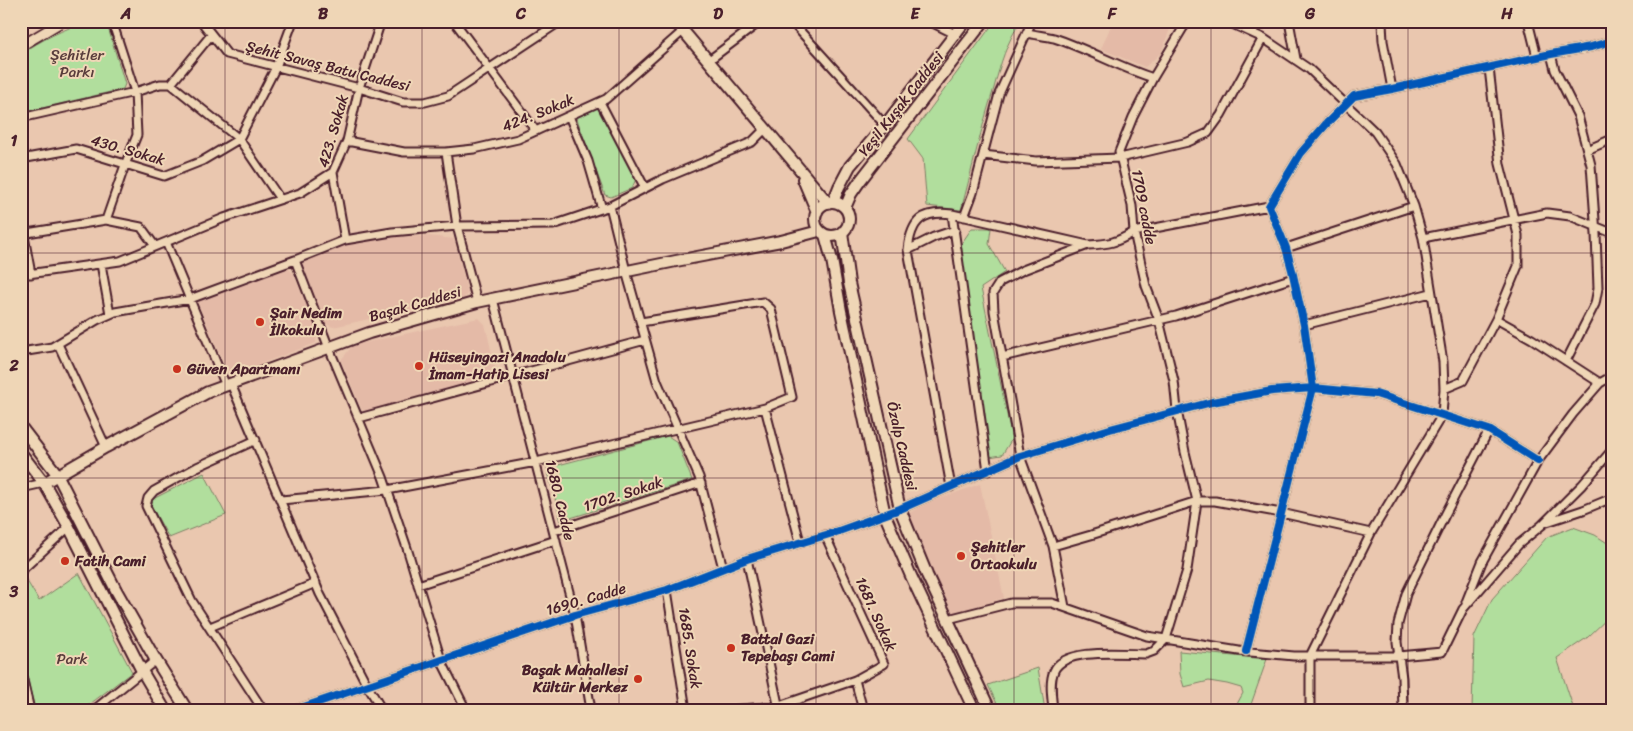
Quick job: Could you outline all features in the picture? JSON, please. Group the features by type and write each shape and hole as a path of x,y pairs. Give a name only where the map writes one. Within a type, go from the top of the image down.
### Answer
{"main road":[{"path":"674,21 830,203"},
{"path":"830,203 850,166 885,125 965,21"},
{"name":"Yeşil Kuşak Caddesi","path":"845,208 851,194 860,181 984,21"},
{"path":"799,169 816,212 815,222 822,233 832,236 842,232 848,223 845,208 837,203 823,204 816,212"},
{"name":"Özalp Caddesi","path":"842,232 849,283 900,510 927,575 990,710"},
{"name":"Başak Caddesi","path":"44,483 106,446 208,392 369,333 494,298 822,233"},
{"name":"Özalp Caddesi","path":"822,233 832,260 841,311 885,515 911,576 974,710"},
{"path":"21,427 57,474 116,590 187,710"},
{"path":"21,453 44,483 142,671 165,710"}],"street":[{"path":"21,46 63,21"},
{"path":"106,220 124,165 137,135 135,92 112,21"},
{"name":"Şehit Savaş Batu Caddesi","path":"201,21 227,54 359,88 403,102 425,102 448,96 561,21"},
{"path":"239,139 276,67 293,21"},
{"name":"423. Sokak","path":"345,240 332,172 347,141 359,88 381,21"},
{"path":"454,21 536,131"},
{"path":"708,60 761,21"},
{"path":"791,21 885,125"},
{"path":"964,217 973,193 999,94 1032,21"},
{"name":"1709 cadde","path":"1189,21 1153,78 1119,152 1132,206 1134,232 1146,286 1159,320 1174,380 1177,410 1197,501"},
{"path":"1226,21 1263,38 1309,69 1375,132 1392,156 1414,206 1423,238 1443,362 1444,389 1442,415 1371,533 1310,656 1310,710"},
{"path":"1289,21 1296,59"},
{"path":"1528,21 1537,57"},
{"path":"933,22 955,34"},
{"path":"1384,22 1392,89"},
{"name":"424. Sokak","path":"347,141 404,152 446,152 474,149 518,139 606,99 683,32"},
{"path":"1027,33 1052,38 1153,78"},
{"path":"171,84 212,34"},
{"path":"983,155 1036,161 1120,158 1188,142 1208,133 1221,115 1263,38"},
{"path":"951,487 908,250 909,240 919,220 927,214 940,212 952,214 1088,245 1109,244 1134,232 1269,206 1300,153 1354,96 1591,47 1612,40"},
{"path":"1551,54 1555,70 1578,116 1588,150 1596,227 1598,288 1595,304 1566,361"},
{"path":"1444,389 1463,381 1496,319 1518,266 1518,235 1500,164 1489,68"},
{"path":"21,118 135,92 160,84 171,84 239,139 280,199"},
{"path":"600,102 645,188"},
{"path":"569,116 588,161 602,209"},
{"path":"21,352 52,347 97,320 115,312 190,299 345,240 392,232 457,226 553,225 610,206 663,179 752,142 765,129"},
{"name":"430. Sokak","path":"21,159 76,149 164,176 202,161 239,139"},
{"path":"1588,150 1612,139"},
{"path":"446,152 457,226 477,302"},
{"path":"21,276 120,261 224,218 300,193 332,172"},
{"path":"610,206 626,272 657,381 701,483 723,568"},
{"path":"1246,651 1313,388 1304,325 1294,278 1286,248 1269,206"},
{"path":"1286,248 1414,206"},
{"path":"1423,238 1547,213 1570,216 1612,232"},
{"path":"952,214 988,470"},
{"path":"21,220 31,274"},
{"path":"23,234 106,220 141,227 156,246"},
{"path":"908,250 934,237 955,230"},
{"path":"166,242 228,385 256,440 316,583 367,685 382,710"},
{"path":"1065,607 1053,546 1020,456 994,311 993,293 1000,282 1023,270 1088,245"},
{"path":"295,260 387,490 441,660 466,710"},
{"path":"101,264 110,314"},
{"path":"1002,357 1159,320 1294,278"},
{"path":"1304,325 1431,293"},
{"name":"1680. Cadde","path":"494,298 575,615 591,710"},
{"path":"282,500 387,490 536,462 765,408 792,397 771,310 762,302 641,322"},
{"path":"1496,319 1600,384"},
{"path":"358,418 646,340"},
{"path":"58,344 106,446"},
{"path":"948,620 1011,603 1052,603 1147,636 1246,651 1294,656 1399,656 1442,652 1463,609 1482,562 1538,461 1573,414 1600,384 1612,376"},
{"name":"1690. Cadde","path":"295,710 575,615 667,590 747,559 900,510 1020,456 1177,410 1212,402 1272,391 1313,388 1376,394 1488,430 1538,461"},
{"path":"765,408 800,542"},
{"path":"1403,710 1402,678 1397,642 1398,624 1406,594 1488,430"},
{"path":"256,440 197,467 154,491 148,498 146,506 192,601 263,710"},
{"path":"1463,609 1518,544 1544,523 1582,485 1612,450"},
{"path":"21,492 26,488 44,483"},
{"name":"1702. Sokak","path":"554,532 701,483"},
{"path":"1544,523 1584,510 1612,498"},
{"path":"1053,546 1197,501 1214,501 1281,513 1371,533"},
{"path":"1053,710 1051,684 1054,670 1060,662 1082,655 1146,654 1154,651 1166,639 1187,570 1197,501"},
{"path":"21,571 69,528"},
{"name":"1681. Sokak","path":"728,710 779,708 855,680 884,664 825,535"},
{"path":"418,585 556,540"},
{"path":"747,559 779,708"},
{"path":"210,627 316,583"},
{"name":"1685. Sokak","path":"667,590 686,710"},
{"path":"94,710 156,660"},
{"path":"21,672 30,710"},
{"path":"855,680 863,710"}],"shaded area":[{"path":"1113,21 1173,21 1161,53 1145,67 1101,49"},
{"path":"429,236 454,239 468,293 464,298 333,327 326,324 303,265 305,259 356,241 388,237"},
{"name":"Şair Nedim İlkokulu","path":"288,268 293,273 317,332 316,343 233,374 227,370 198,303 202,298"},
{"name":"Hüseyingazi Anadolu İmam-Hatip Lisesi","path":"479,318 485,324 496,371 492,378 365,412 362,410 341,360 353,345"},
{"name":"Şehitler Ortaokulu","path":"980,484 1004,598 952,613 907,514 930,502"}],"green space":[{"name":"Şehitler Parkı","path":"87,21 106,21 125,84 123,89 21,113 21,54 53,35"},
{"path":"995,21 1021,21 1001,62 961,210 927,206 923,159 908,139"},
{"path":"596,107 600,111 636,179 632,188 611,197 605,195 577,117"},
{"path":"972,228 991,228 989,244 1005,272 981,288 1012,439 1002,455 989,457 959,247"},
{"path":"668,436 677,442 692,480 561,521 547,468"},
{"path":"204,473 226,515 169,538 150,504 153,499"},
{"path":"1573,527 1595,535 1612,546 1612,614 1588,637 1557,658 1574,710 1472,710 1474,637 1492,599 1547,537"},
{"name":"Park","path":"79,573 132,672 82,710 35,710 21,650 21,579 24,576 39,601"},
{"path":"1179,651 1267,659 1249,710 1231,710 1243,693 1241,688 1209,681 1184,687 1180,674"},
{"path":"1038,668 1045,710 1000,710 988,685"}],"cycle path":[{"path":"1246,651 1313,388 1304,325 1292,270 1286,248 1269,206 1301,153 1354,96 1612,41"},
{"path":"295,710 575,615 667,590 747,559 836,532 900,509 1020,456 1110,429 1212,402 1272,391 1313,388 1376,394 1489,430 1538,461"}],"place":[{"name":"Şair Nedim İlkokulu","path":"260,322"},
{"name":"Hüseyingazi Anadolu İmam-Hatip Lisesi","path":"419,366"},
{"name":"Güven Apartmanı","path":"177,369"},
{"name":"Şehitler Ortaokulu","path":"961,556"},
{"name":"Fatih Cami","path":"65,561"},
{"name":"Battal Gazi Tepebaşı Cami","path":"731,648"},
{"name":"Başak Mahallesi Kültür Merkez","path":"638,679"}]}
